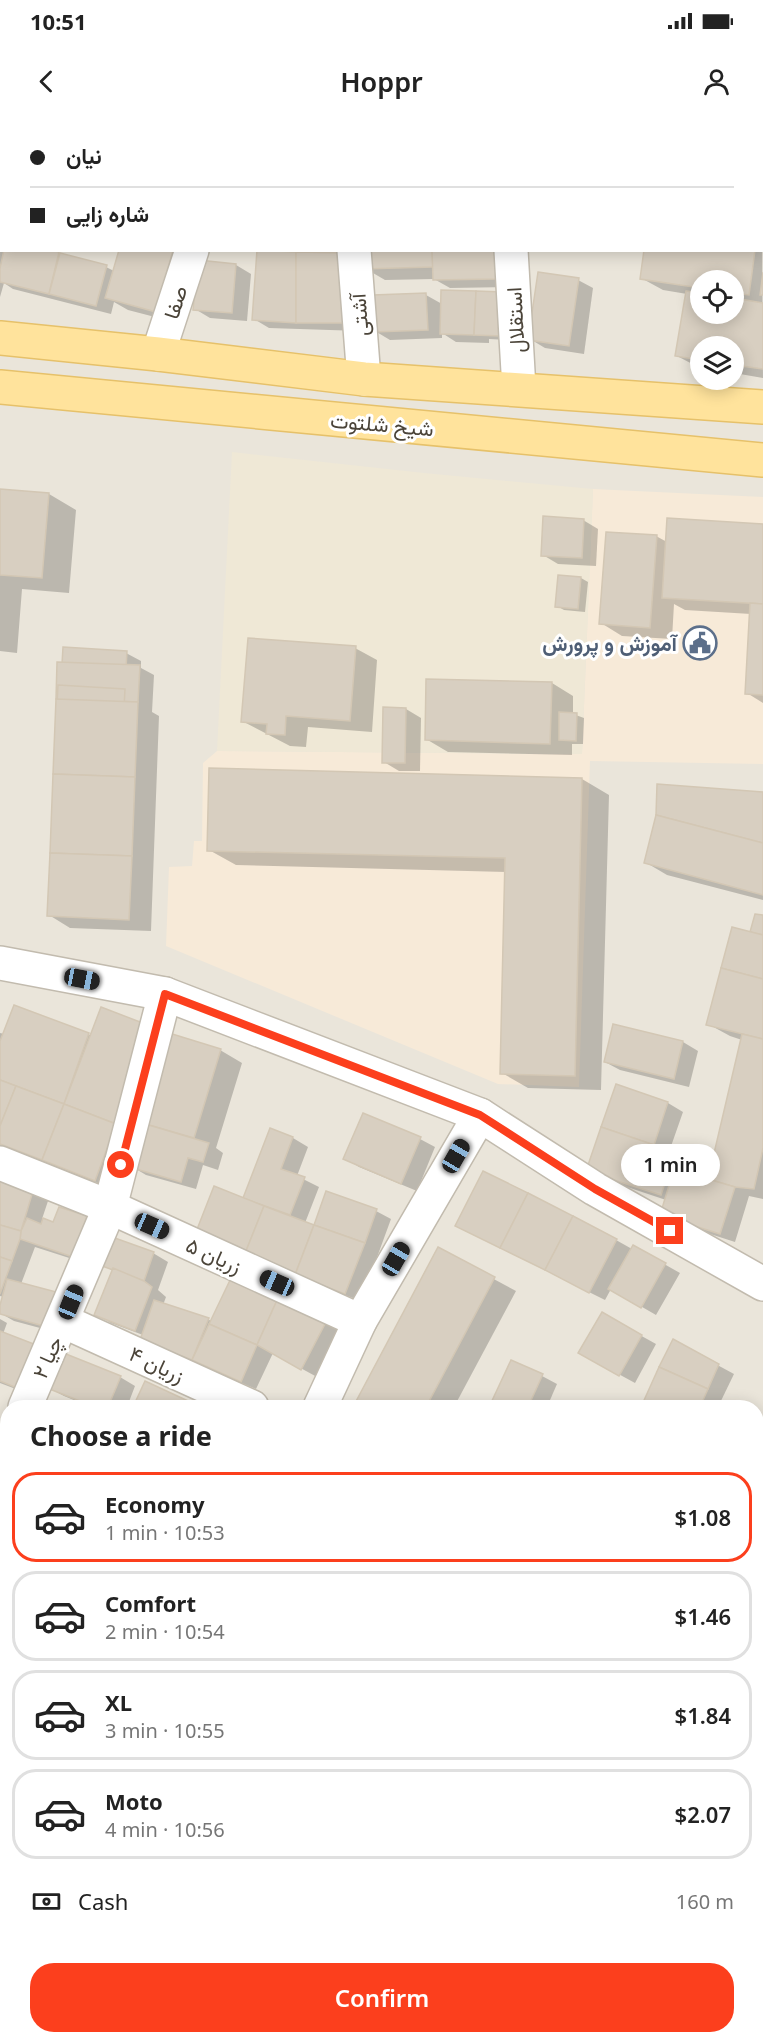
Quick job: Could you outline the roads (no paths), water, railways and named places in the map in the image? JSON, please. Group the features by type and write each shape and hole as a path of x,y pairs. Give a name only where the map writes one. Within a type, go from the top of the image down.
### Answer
{"main road":[{"name":"شیخ شلتوت","path":"0,338 364,379 763,407"},
{"name":"شیخ شلتوت","path":"0,387 763,460"}],"street":[{"name":"صفا","path":"158,354 191,252"},
{"name":"آشتی","path":"354,252 364,379"},
{"name":"استقلال","path":"511,252 519,389"},
{"path":"0,963 165,994 480,1115 595,1189 763,1284"},
{"name":"چیا ۲","path":"28,1400 110,1207 165,994"},
{"path":"323,1400 360,1321 480,1115"},
{"name":"زریان ۵","path":"0,1163 110,1207 360,1321"},
{"name":"زریان ۴","path":"63,1320 237,1400"}],"place":[{"name":"آموزش و پرورش","path":"700,643"}]}
